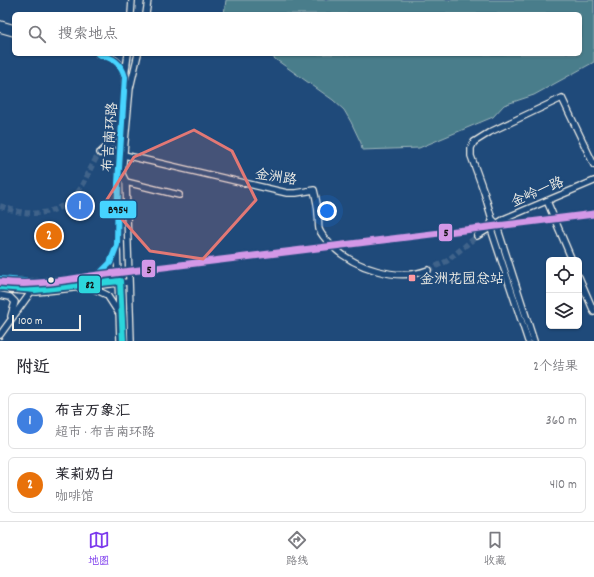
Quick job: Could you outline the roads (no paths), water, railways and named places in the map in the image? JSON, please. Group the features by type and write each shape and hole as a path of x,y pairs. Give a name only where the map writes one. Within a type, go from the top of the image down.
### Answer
{"street":[{"path":"131,12 132,0"},
{"path":"146,12 148,0"},
{"path":"0,24 12,27"},
{"path":"0,29 12,32"},
{"path":"105,56 120,63 125,77"},
{"name":"布吉南环路","path":"128,56 120,143 122,154 122,174 126,182 131,341"},
{"name":"布吉南环路","path":"120,341 117,245 118,183 130,88 138,56"},
{"path":"534,341 471,156 471,148 474,142 490,132 562,98 594,164"},
{"path":"120,143 109,145 100,153 110,150 122,154"},
{"name":"金洲路","path":"122,154 287,193 314,190 319,229 328,242 346,258 366,268 395,273 410,275 428,270"},
{"name":"金岭一路","path":"490,226 494,221 594,181"},
{"path":"126,182 179,195"},
{"path":"546,201 571,257"},
{"path":"477,236 490,226 528,341"},
{"path":"98,275 110,263 117,245"},
{"path":"0,280 35,282 128,272"},
{"path":"0,289 31,292 128,282"},
{"path":"582,284 594,312"},
{"path":"88,286 107,295 120,315"},
{"path":"0,335 31,292"},
{"path":"0,294 10,297 14,302 7,325"}],"tunnel":[{"path":"0,206 26,213 47,212 62,206 79,190 100,153"},
{"path":"428,270 447,261 477,236"}],"place":[{"name":"布吉万象汇","path":"80,206"},
{"name":"茉莉奶白","path":"49,236"},
{"name":"金洲花园总站","path":"412,278"}]}
